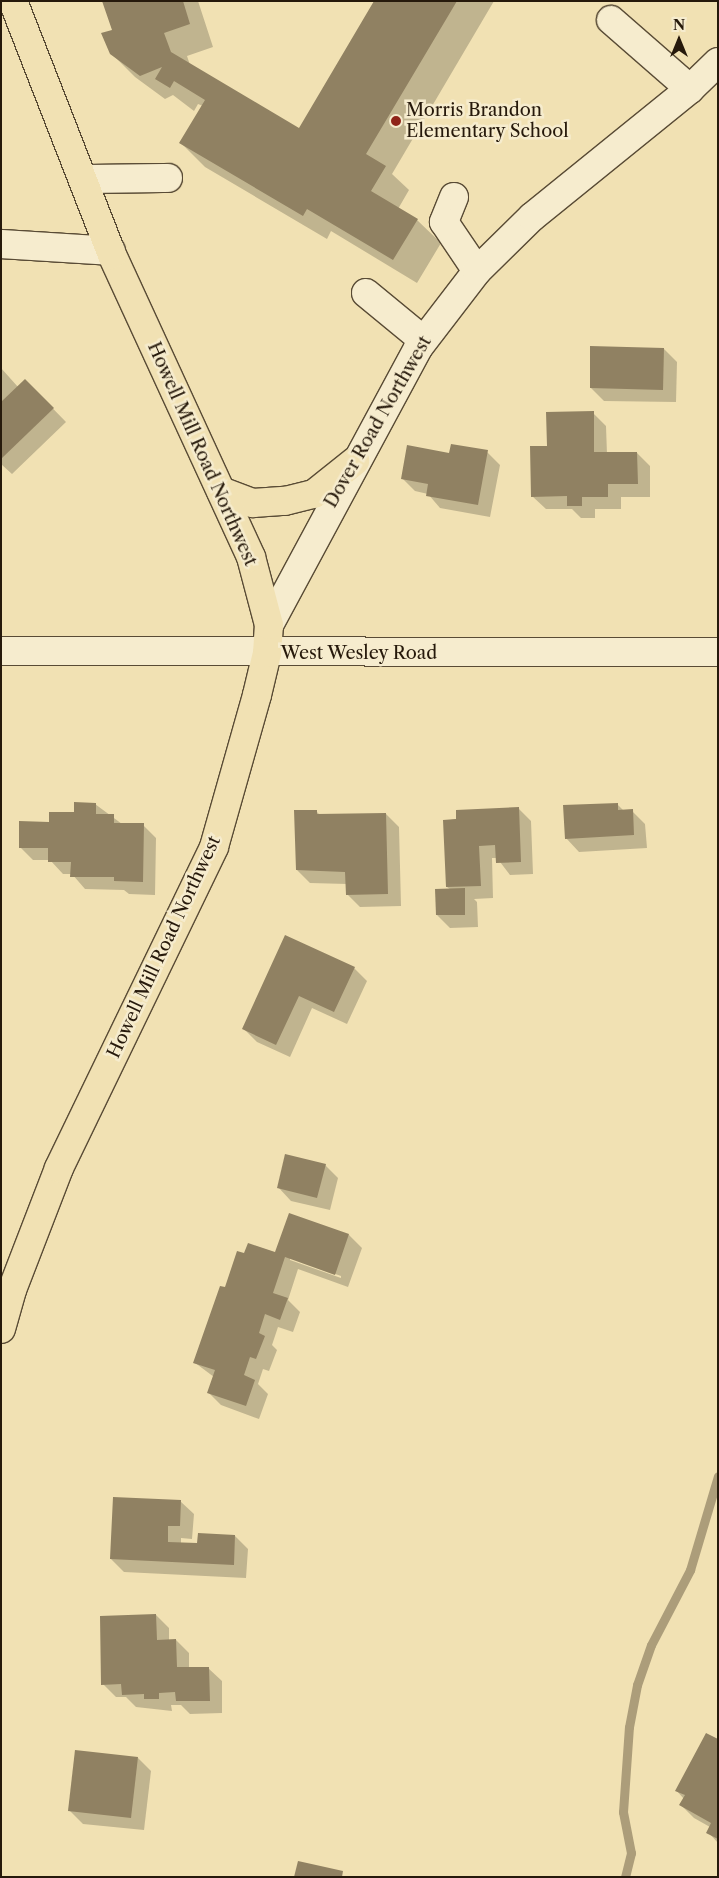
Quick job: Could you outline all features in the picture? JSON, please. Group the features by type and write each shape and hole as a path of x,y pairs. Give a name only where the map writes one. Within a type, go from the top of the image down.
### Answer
{"main road":[{"name":"Howell Mill Road Northwest","path":"1,1329 12,1290 59,1168 214,846 267,654 269,625 251,557 111,251 13,1"},
{"path":"221,491 253,503 285,501 314,494 355,461"}],"street":[{"path":"611,20 690,89"},
{"name":"Dover Road Northwest","path":"269,625 355,461 423,340 477,271 532,217 690,89 718,62"},
{"path":"83,179 168,178"},
{"path":"454,196 444,222 477,271"},
{"path":"1,244 111,251"},
{"path":"366,293 423,340"},
{"name":"West Wesley Road","path":"1,651 267,654 718,652"}],"building":[{"path":"102,1 183,1 190,24 164,33 171,52 299,128 374,1 457,1 366,154 386,166 371,191 418,219 393,260 307,209 303,216 179,143 205,100 174,81 170,88 155,79 162,67 140,76 110,54 101,33 112,30"},
{"path":"590,346 664,348 663,390 590,388"},
{"path":"25,379 54,408 1,459 1,402"},
{"path":"594,411 594,452 637,452 638,484 608,484 608,497 582,497 582,506 567,506 567,496 531,497 530,446 547,446 546,412"},
{"path":"451,444 488,450 478,505 426,496 428,484 401,479 407,445 449,453"},
{"path":"74,802 96,803 96,814 114,814 114,823 144,823 143,882 114,881 114,877 70,877 71,862 48,862 48,848 19,848 19,821 49,822 49,812 74,812"},
{"path":"618,803 618,810 633,809 634,835 565,839 563,805"},
{"path":"519,807 521,862 496,863 495,845 479,846 481,886 446,887 443,820 456,819 456,810"},
{"path":"294,810 317,810 317,814 386,813 388,894 346,895 345,872 296,870"},
{"path":"465,888 465,915 436,915 435,889"},
{"path":"285,935 355,967 334,1012 299,996 276,1045 242,1029"},
{"path":"285,1154 326,1164 317,1198 277,1188"},
{"path":"289,1213 349,1234 335,1275 285,1257 273,1293 288,1298 280,1320 265,1314 259,1333 265,1336 256,1359 250,1357 244,1375 255,1380 246,1406 207,1393 215,1370 193,1363 220,1286 225,1287 237,1251 244,1253 248,1243 275,1252"},
{"path":"113,1497 181,1500 180,1526 168,1526 168,1542 197,1543 198,1533 235,1535 234,1565 110,1559"},
{"path":"156,1614 157,1640 176,1639 177,1667 209,1667 210,1701 176,1701 175,1692 159,1693 159,1699 144,1699 144,1694 122,1695 121,1684 101,1685 100,1616"},
{"path":"706,1733 718,1739 718,1839 706,1833 711,1823 679,1805 685,1795 675,1791"},
{"path":"75,1750 138,1757 131,1818 68,1811"},
{"path":"298,1861 343,1871 342,1877 294,1877"}],"waterway":[{"path":"625,1877 631,1853 623,1812 629,1727 637,1685 651,1645 690,1570 718,1476"}],"place":[{"name":"Morris Brandon Elementary School","path":"396,121"}]}
